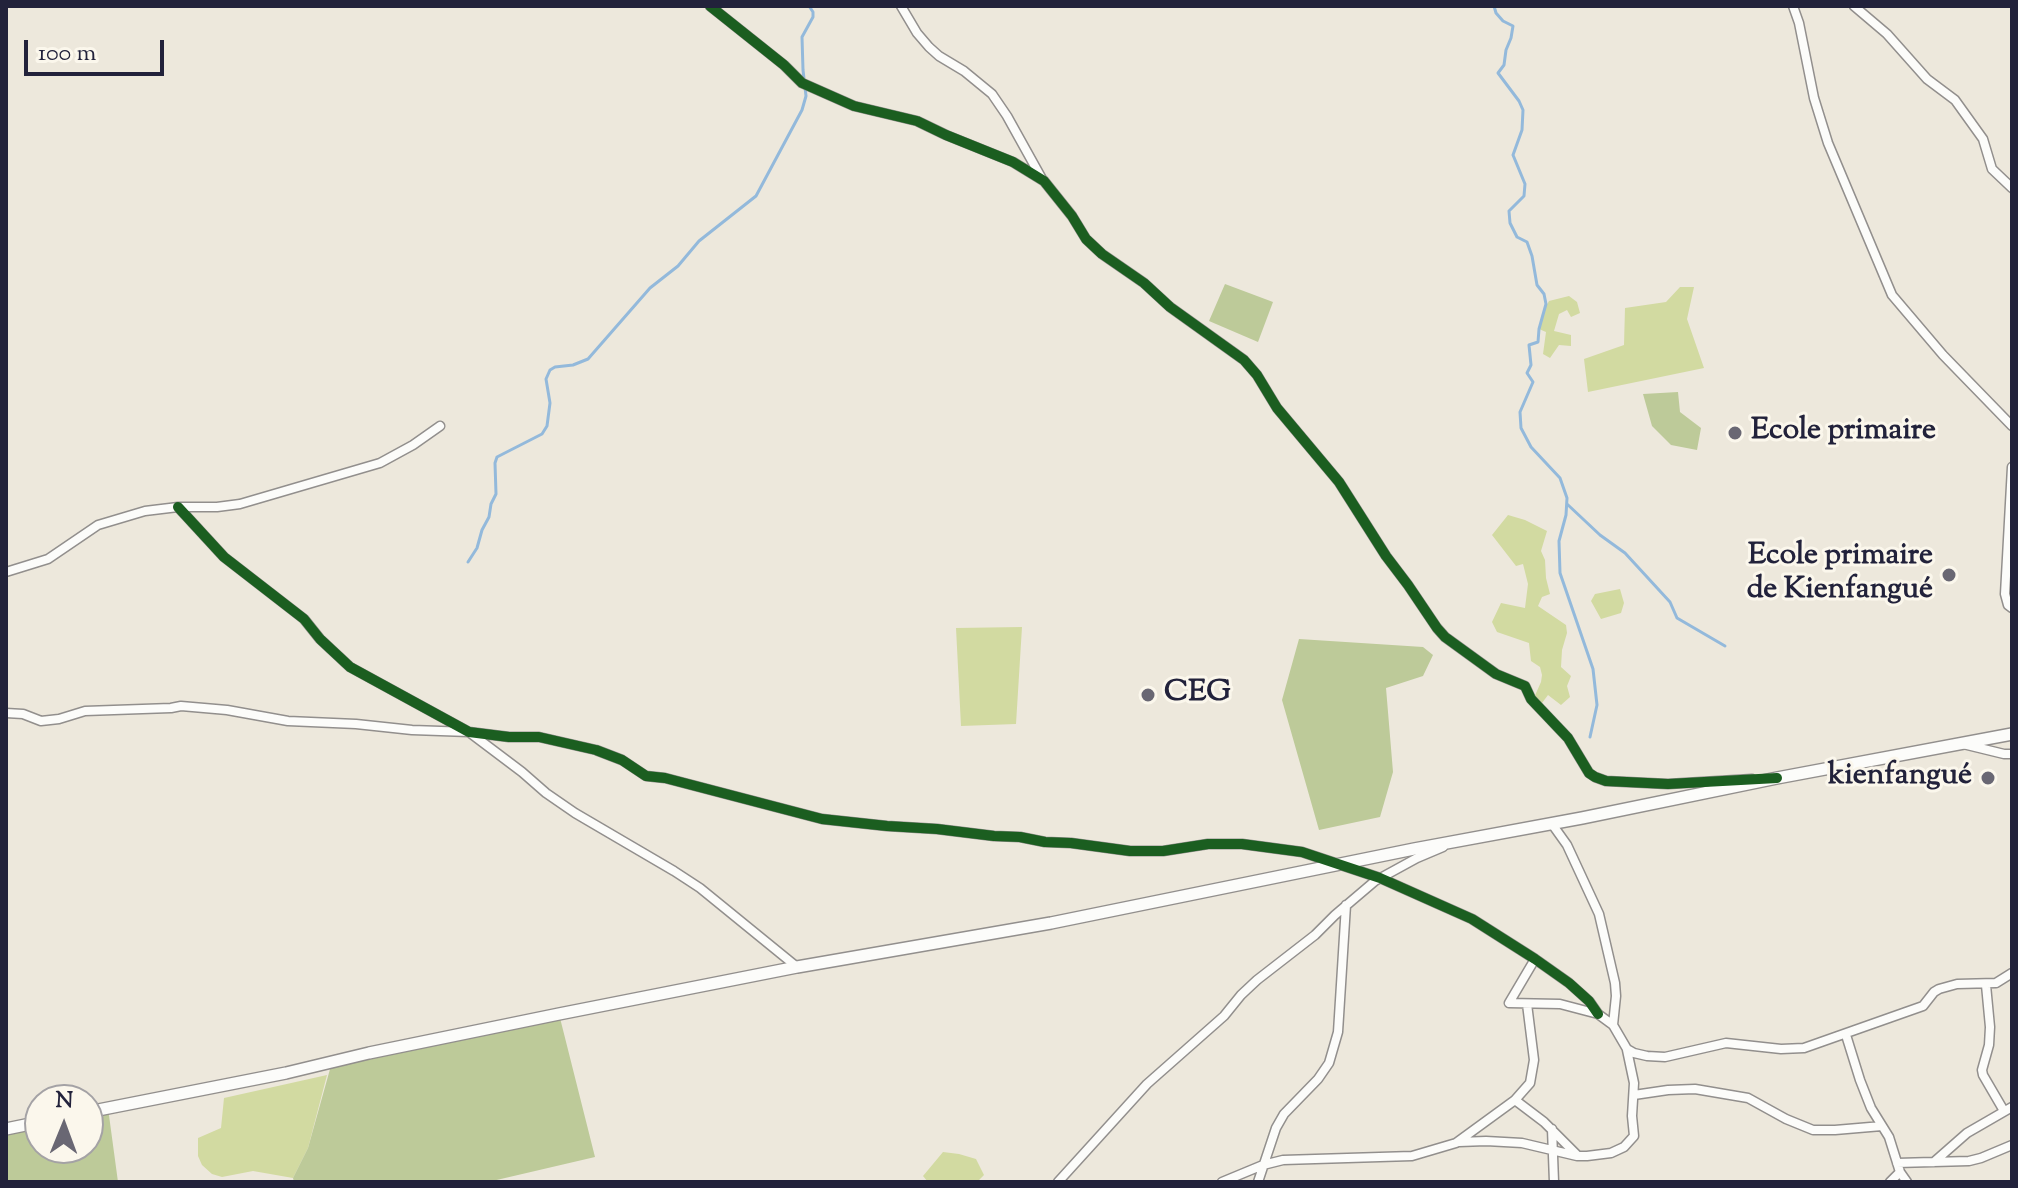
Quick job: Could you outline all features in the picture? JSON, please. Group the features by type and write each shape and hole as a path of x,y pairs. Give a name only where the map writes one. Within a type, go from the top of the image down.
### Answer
{"main road":[{"path":"104,1109 797,967 1051,923 2012,734"}],"street":[{"path":"710,6 802,83 854,106 917,121 1013,162 1044,181"},
{"path":"901,6 929,47 992,94 1044,181 1086,239 1244,360 1285,418 1339,482 1437,628 1496,674 1525,686 1531,699 1568,738 1589,773 1606,781 1668,784 1777,778"},
{"path":"1793,6 1814,98 1828,143 1892,295 1943,355 2012,426"},
{"path":"1854,6 1887,34 1927,79 1955,100 1983,139 1992,169 2012,188"},
{"path":"6,572 48,559 98,525 145,511 240,504 380,463 440,426"},
{"path":"2012,467 2005,594 2012,608"},
{"path":"178,507 224,557 304,619 350,667 469,732 575,813 700,888 797,967"},
{"path":"6,713 23,714 41,721 85,711 181,706 227,710 288,721 539,737 596,750 622,760 646,776 665,778 822,819 1020,837 1130,851 1242,844 1302,852 1380,878 1472,919 1535,959 1581,994 1598,1014 1613,1025 1627,1049 1634,1083 1634,1136 1629,1144 1611,1153 1573,1155 1504,1141 1456,1143 1412,1156 1292,1159 1263,1165 1222,1182"},
{"path":"1962,744 2012,754"},
{"path":"1552,824 1567,845 1599,914 1615,983 1613,1025"},
{"path":"1058,1182 1147,1084 1224,1016 1257,980 1380,878 1454,842"},
{"path":"1258,1182 1276,1128 1284,1114 1325,1070 1331,1057 1338,1032 1346,905"},
{"path":"1535,959 1509,1003 1560,1004 1598,1014"},
{"path":"1627,1049 1647,1056 1665,1057 1726,1043 1781,1049 1804,1048 1923,1006 1939,989 1957,984 1996,983 2012,973"},
{"path":"1934,1162 1967,1133 2008,1109 1982,1070 1990,1027 1986,985"},
{"path":"1456,1143 1515,1100 1530,1083 1534,1068 1527,1004"},
{"path":"1846,1035 1871,1108 1891,1142 1907,1182"},
{"path":"1634,1095 1695,1089 1748,1098 1813,1130 1882,1126"},
{"path":"1515,1100 1552,1129 1573,1155"},
{"path":"1552,1129 1554,1182"},
{"path":"1899,1167 1969,1161 2012,1145"},
{"path":"1554,1171 1573,1155"},
{"path":"1890,1182 1899,1167"}],"green space":[{"path":"1225,284 1273,302 1258,342 1209,321"},
{"path":"1680,287 1694,287 1687,319 1704,368 1588,392 1584,359 1624,345 1625,308 1666,302"},
{"path":"1569,296 1577,302 1580,313 1571,317 1567,310 1559,314 1554,331 1571,335 1571,346 1559,345 1550,358 1543,354 1546,332 1539,329 1542,314 1549,301"},
{"path":"1678,392 1680,412 1701,428 1697,450 1671,445 1652,426 1643,394"},
{"path":"1508,515 1547,531 1541,551 1550,594 1542,597 1538,606 1566,625 1561,667 1571,676 1567,686 1570,697 1561,705 1548,695 1542,703 1533,700 1542,675 1540,667 1531,661 1529,643 1497,632 1492,622 1501,603 1525,608 1528,584 1523,564 1516,566 1492,535"},
{"path":"1620,589 1624,603 1621,613 1601,619 1591,601 1595,594"},
{"path":"1022,627 1016,724 961,726 956,628"},
{"path":"1299,639 1423,647 1433,655 1423,676 1386,688 1393,772 1380,817 1319,830 1282,700"},
{"path":"559,1014 595,1157 488,1182 294,1182 293,1178 308,1148 332,1062"},
{"path":"327,1075 308,1148 293,1178 253,1171 222,1177 212,1174 202,1165 198,1156 198,1138 221,1128 224,1098"},
{"path":"108,1108 118,1182 6,1182 6,1129 24,1125 24,1164 104,1164 104,1109"},
{"path":"943,1152 976,1159 984,1175 977,1182 928,1182 923,1176"}],"waterway":[{"path":"468,562 477,548 496,494 497,457 542,434 547,426 550,403 546,379 550,370 588,359 650,288 678,266 699,241 756,196 802,110 806,96 802,37 813,17 809,6"},
{"path":"1494,6 1503,21 1513,26 1504,65 1498,73 1523,110 1522,130 1513,155 1525,184 1524,196 1509,211 1510,223 1517,237 1527,242 1537,285 1544,294 1546,304 1538,342 1529,345 1531,365 1527,373 1533,382 1520,412 1521,428 1531,447 1560,478 1567,498 1559,541 1560,573 1593,669 1597,705 1590,737"},
{"path":"1567,504 1625,553 1670,602 1677,618 1725,646"}],"cycle path":[{"path":"710,6 802,83 854,106 917,121 1013,162 1044,181 1086,239 1102,254 1244,360 1277,408 1339,482 1437,628 1496,674 1525,686 1531,699 1568,738 1589,773 1606,781 1668,784 1777,778"},
{"path":"178,507 224,557 304,619 350,667 469,732 539,737 596,750 622,760 646,776 665,778 822,819 1020,837 1130,851 1242,844 1302,852 1380,878 1472,919 1569,983 1598,1014"}],"place":[{"name":"Ecole primaire","path":"1735,433"},
{"name":"Ecole primaire de Kienfangué","path":"1949,575"},
{"name":"CEG","path":"1148,695"},
{"name":"kienfangué","path":"1988,778"}]}
